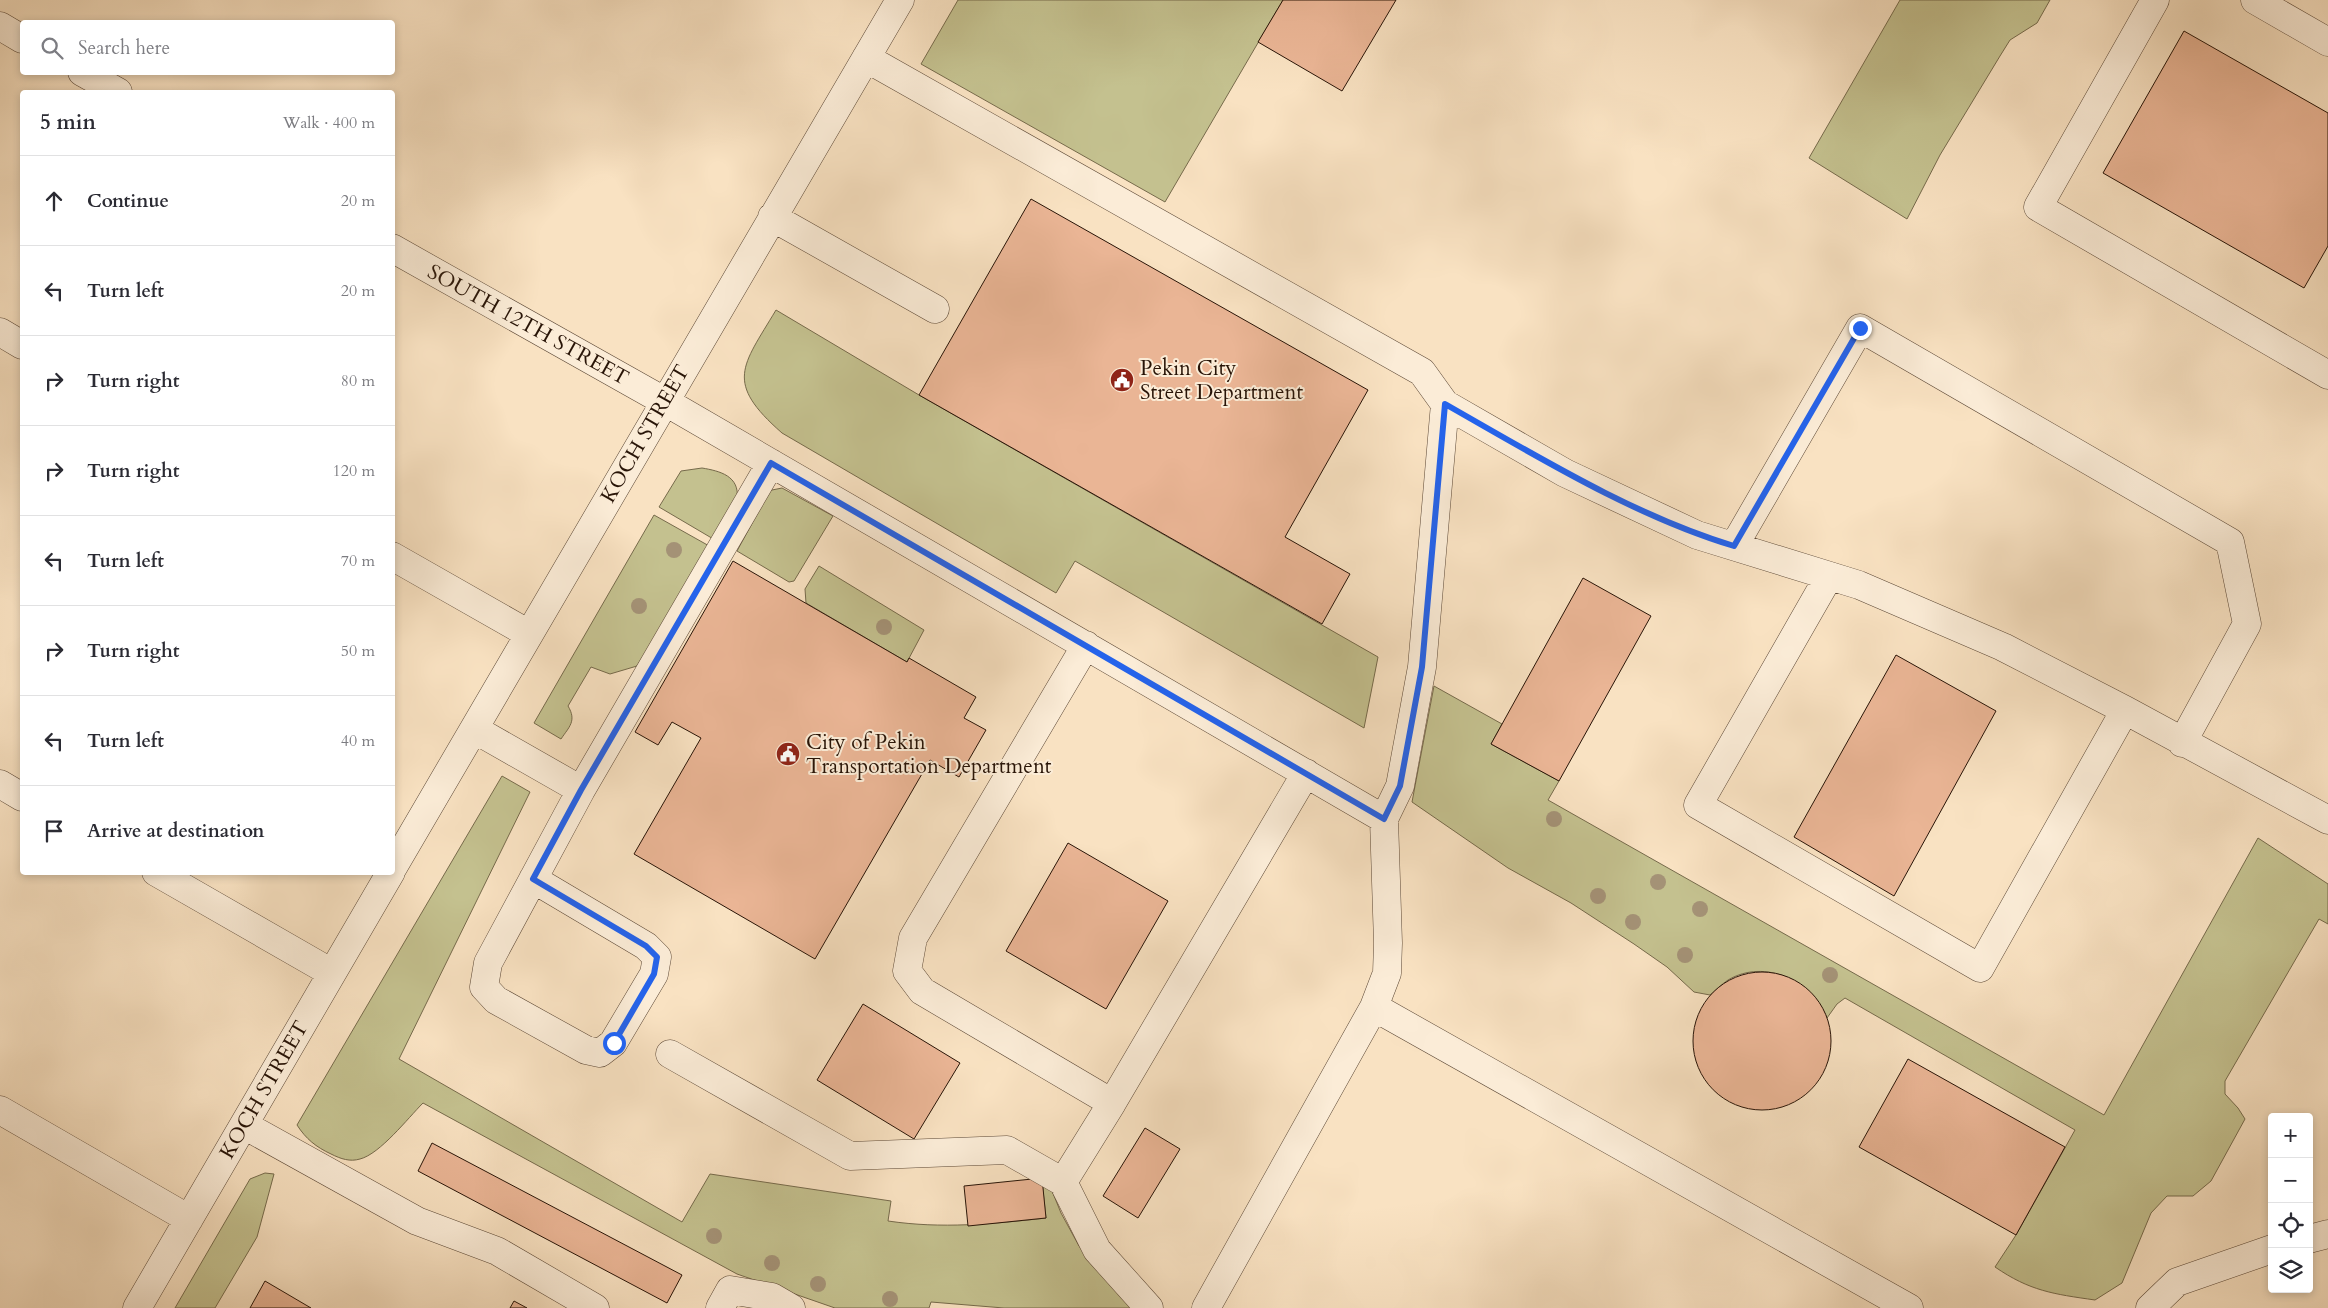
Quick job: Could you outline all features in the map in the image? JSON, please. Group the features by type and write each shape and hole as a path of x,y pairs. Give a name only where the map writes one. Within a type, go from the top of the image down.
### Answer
{"street":[{"name":"KOCH STREET","path":"395,864 900,0"},
{"path":"2155,0 2038,207 2328,375"},
{"path":"2256,0 2328,42"},
{"path":"0,26 20,38"},
{"path":"866,58 1422,372 1445,404 1565,473 1697,535 1859,586 2004,647 2328,820"},
{"path":"87,75 114,90"},
{"path":"772,217 935,309"},
{"name":"SOUTH 12TH STREET","path":"395,250 664,401 1384,819"},
{"path":"1734,546 1860,328 2230,542 2246,624 2182,742"},
{"path":"0,332 20,344"},
{"path":"1212,1306 1374,1007 1387,972 1388,943 1384,819 1400,786 1422,667 1445,404"},
{"path":"533,879 646,946 657,957 654,974 614,1043 600,1053 586,1050 496,1000 484,987 488,963 533,879 581,790 771,463"},
{"path":"395,558 529,634"},
{"path":"1829,576 1698,805 1980,968 2125,710"},
{"path":"1086,645 913,938 907,971 922,991 1112,1103"},
{"path":"474,729 581,790"},
{"path":"1063,1182 1112,1103 1306,773"},
{"path":"0,784 20,796"},
{"path":"161,875 332,973"},
{"name":"KOCH STREET","path":"137,1308 389,875"},
{"path":"1374,1007 1909,1308"},
{"path":"670,1054 850,1156 1007,1150 1063,1182 1098,1250 1149,1308"},
{"path":"0,1110 189,1219"},
{"path":"244,1125 417,1221 497,1251 595,1308"},
{"path":"2313,1238 2328,1234"},
{"path":"2150,1308 2177,1282 2268,1250"},
{"path":"720,1308 730,1290 772,1297 791,1308"}],"shaded area":[{"path":"958,0 1283,0 1165,202 921,64"},
{"path":"1900,0 2050,0 2037,23 2010,40 1940,155 1907,219 1809,158"},
{"path":"776,310 919,395 1378,657 1364,728 1075,561 1056,593 782,433 752,400 746,387 744,374 754,346"},
{"path":"702,468 727,476 732,480 737,491 737,499 715,540 659,507 681,471"},
{"path":"782,488 833,516 794,581 789,582 737,551 768,494 772,490"},
{"path":"654,515 711,547 637,666 610,674 591,667 568,706 571,711 572,720 561,739 534,723"},
{"path":"819,566 924,630 907,662 806,603 805,589"},
{"path":"1434,686 1502,724 1491,744 1559,781 1548,800 2104,1115 2258,838 2328,884 2328,924 2319,919 2225,1081 2225,1094 2245,1119 2211,1181 2193,1196 2167,1196 2151,1213 2122,1283 2095,1300 2042,1290 2019,1281 1995,1267 2016,1235 2075,1130 1845,998 1837,1004 1827,1018 1820,1005 1799,984 1786,977 1757,971 1742,974 1728,980 1710,995 1694,992 1667,967 1634,944 1571,903 1508,868 1412,802"},
{"path":"502,776 530,792 399,1059 682,1222 710,1174 891,1201 888,1221 928,1225 987,1224 1046,1218 1042,1181 1048,1181 1061,1213 1079,1246 1131,1308 1004,1308 931,1302 929,1308 835,1308 737,1274 423,1103 385,1143 368,1156 360,1159 342,1159 312,1142 297,1125"},
{"path":"265,1173 274,1174 257,1237 215,1308 175,1308 250,1179"}],"building":[{"path":"1283,0 1396,0 1342,91 1258,42"},
{"path":"2184,31 2328,113 2328,246 2304,288 2103,173"},
{"path":"1031,199 1368,390 1285,537 1350,574 1322,624 919,395"},
{"path":"733,561 907,662 909,658 976,697 964,718 986,730 959,777 930,760 815,959 634,854 701,738 672,722 658,745 635,732"},
{"path":"1583,578 1651,616 1559,781 1491,744"},
{"path":"1896,655 1996,711 1894,896 1794,837"},
{"path":"1068,843 1168,901 1106,1009 1006,951"},
{"path":"1762,972 1788,977 1811,992 1826,1015 1831,1041 1826,1067 1811,1090 1788,1105 1762,1110 1736,1105 1713,1090 1698,1067 1693,1041 1698,1015 1713,992 1736,977"},
{"path":"863,1004 960,1063 914,1139 817,1080"},
{"path":"1908,1059 2065,1147 2016,1235 1859,1147"},
{"path":"1145,1128 1180,1149 1138,1218 1103,1196"},
{"path":"432,1143 682,1275 667,1303 418,1171"},
{"path":"1042,1178 1046,1218 968,1226 964,1186"},
{"path":"265,1281 311,1308 250,1308"},
{"path":"514,1301 527,1308 510,1308"}],"place":[{"name":"Pekin City Street Department","path":"1122,380"},
{"name":"City of Pekin Transportation Department","path":"788,754"}],"route":[{"path":"614,1043 654,974 657,957 646,946 533,879 581,790 771,463 1384,819 1400,786 1422,667 1445,404 1565,473 1697,535 1734,546 1860,328"}]}
